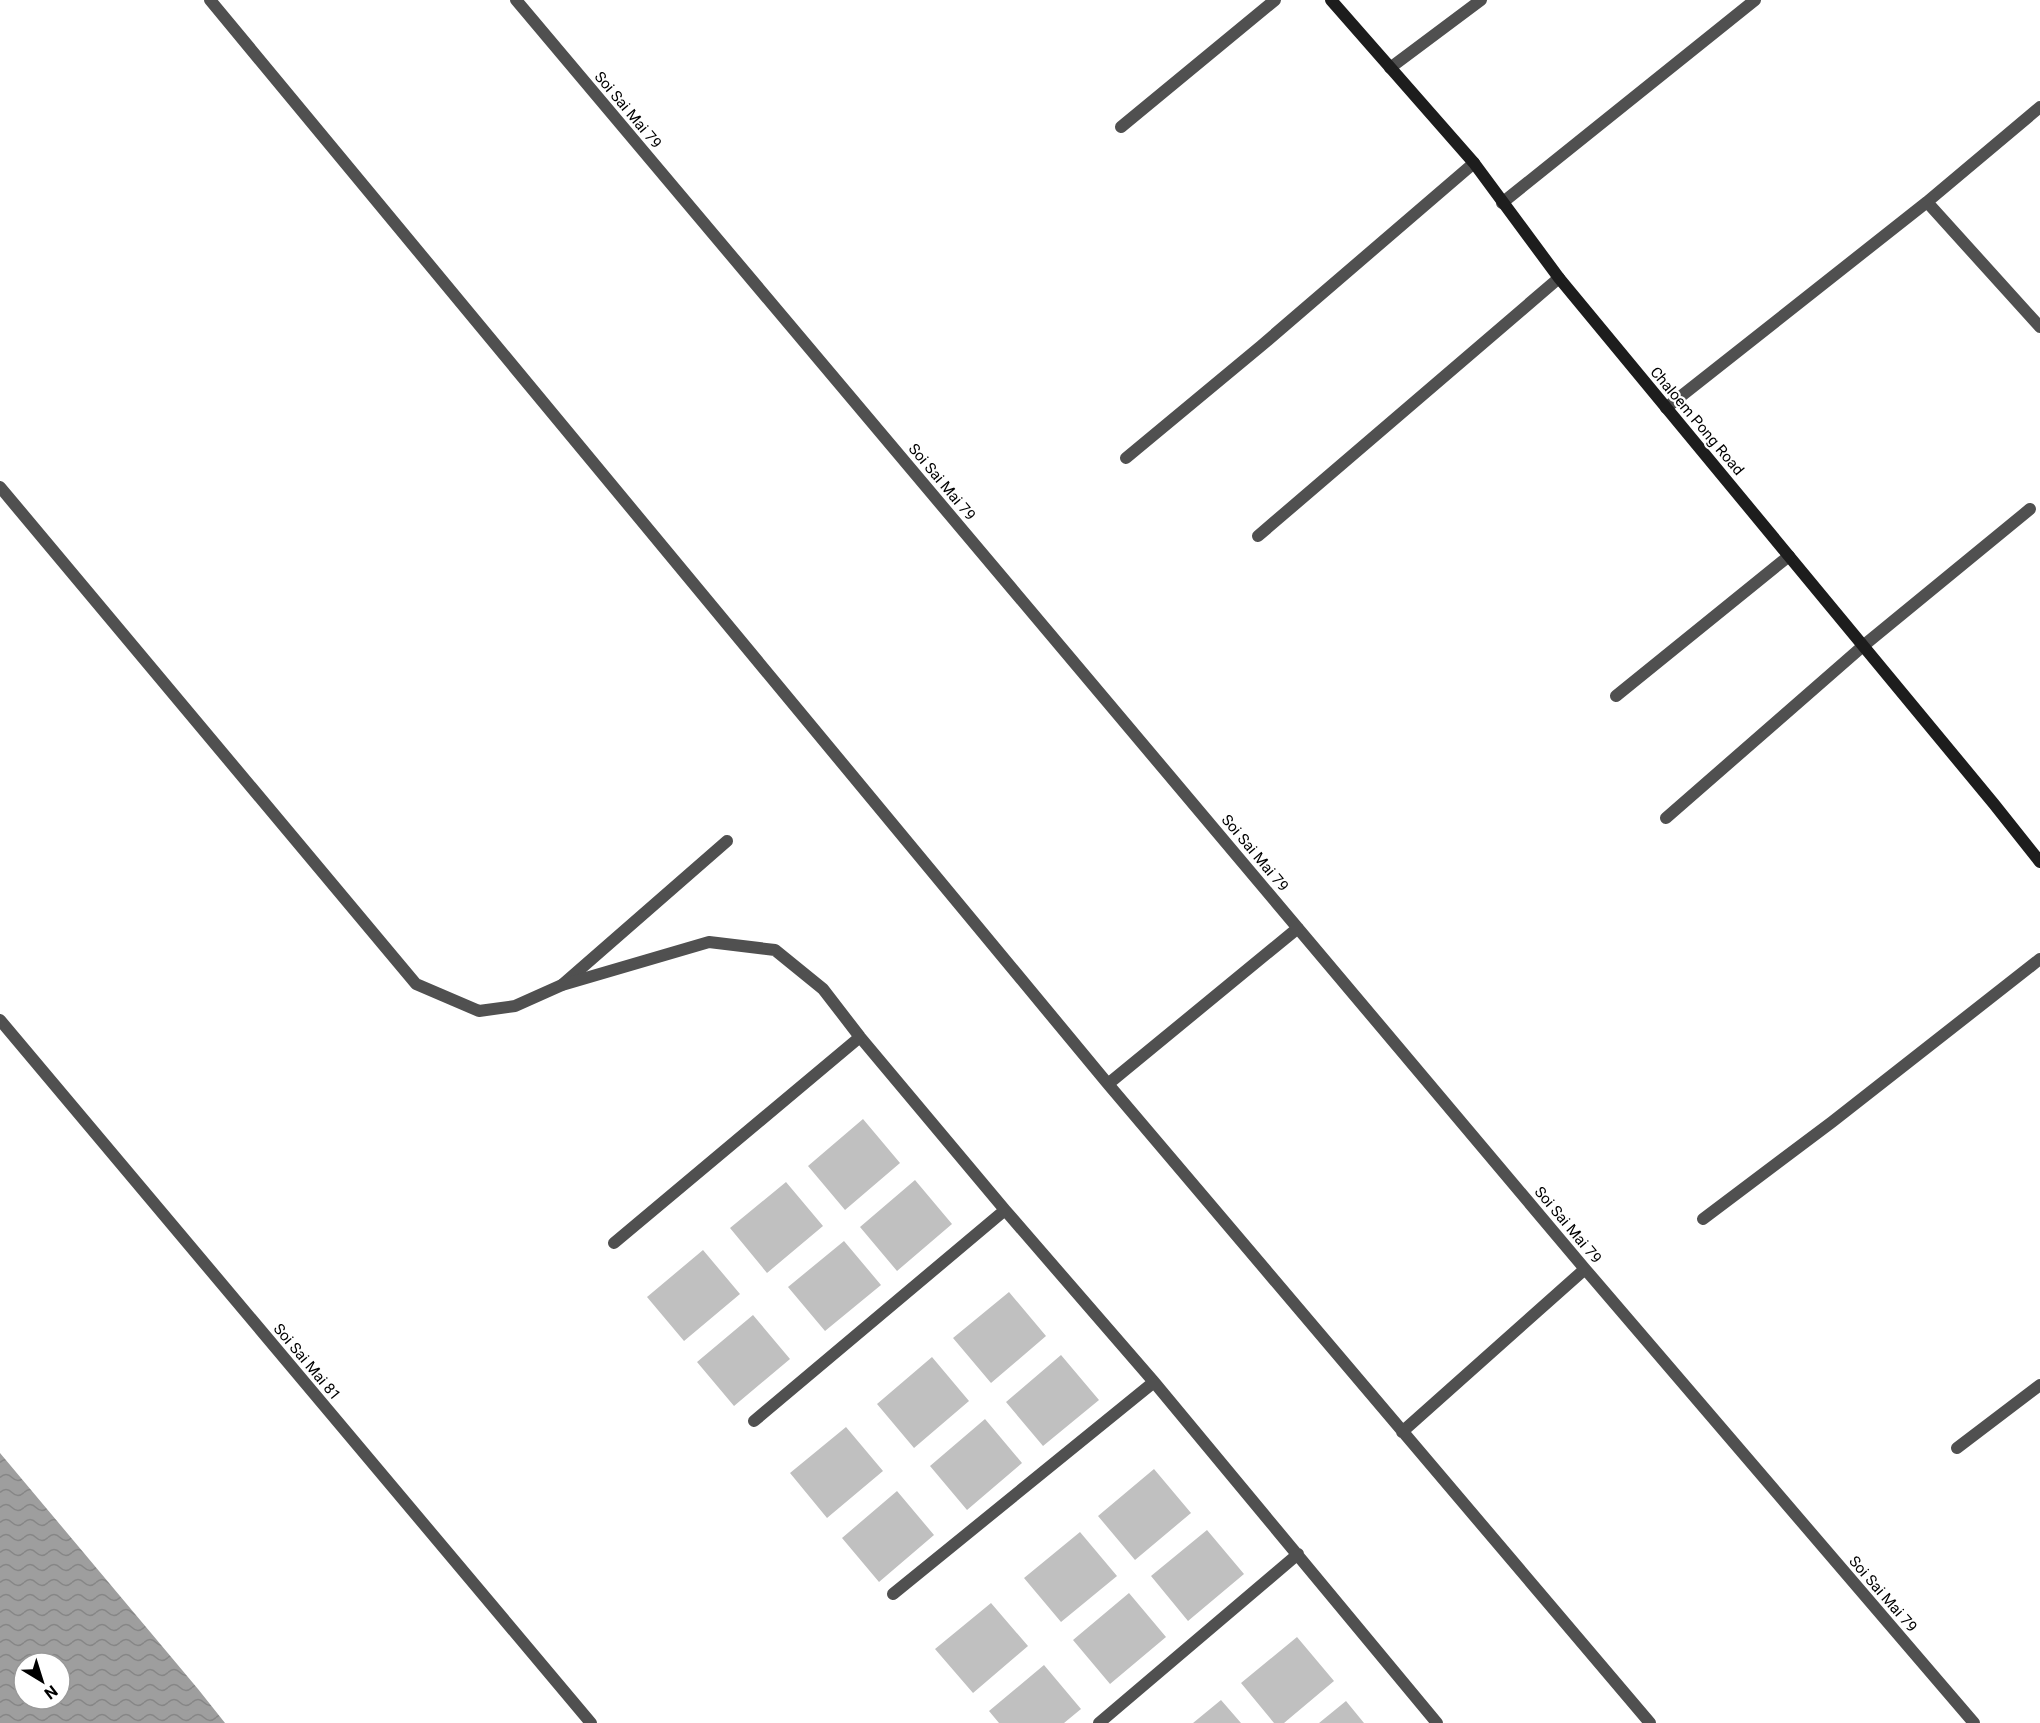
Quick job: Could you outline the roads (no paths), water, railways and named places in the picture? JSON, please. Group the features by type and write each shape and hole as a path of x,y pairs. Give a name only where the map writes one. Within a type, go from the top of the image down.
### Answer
{"main road":[{"name":"Chaloem Pong Road","path":"1331,0 1474,163 1559,278 2040,862"}],"street":[{"path":"210,0 1108,1084 1650,1723"},
{"name":"Soi Sai Mai 79","path":"516,0 1585,1269 1974,1723"},
{"path":"1121,127 1275,0"},
{"path":"1390,68 1481,0"},
{"path":"1502,203 1755,0"},
{"path":"1666,408 1928,202 2040,107"},
{"path":"1126,458 1261,346 1474,163"},
{"path":"1928,202 2040,327"},
{"path":"1258,536 1559,278"},
{"path":"0,487 416,984 479,1011 515,1006 562,985 709,942 775,950 823,989 860,1037 1005,1210 1154,1382 1437,1723"},
{"path":"1666,818 1863,646 2030,508"},
{"path":"1616,696 1789,556"},
{"path":"562,985 727,841"},
{"path":"1108,1084 1298,928"},
{"path":"1703,1219 1832,1122 2040,959"},
{"name":"Soi Sai Mai 81","path":"0,1020 591,1723"},
{"path":"614,1243 860,1037"},
{"path":"754,1421 1005,1210"},
{"path":"1402,1432 1585,1269"},
{"path":"893,1594 1154,1382"},
{"path":"1957,1448 2040,1385"},
{"path":"1099,1723 1298,1554"}],"water":[{"path":"0,1453 198,1689 225,1723 0,1723"}]}
